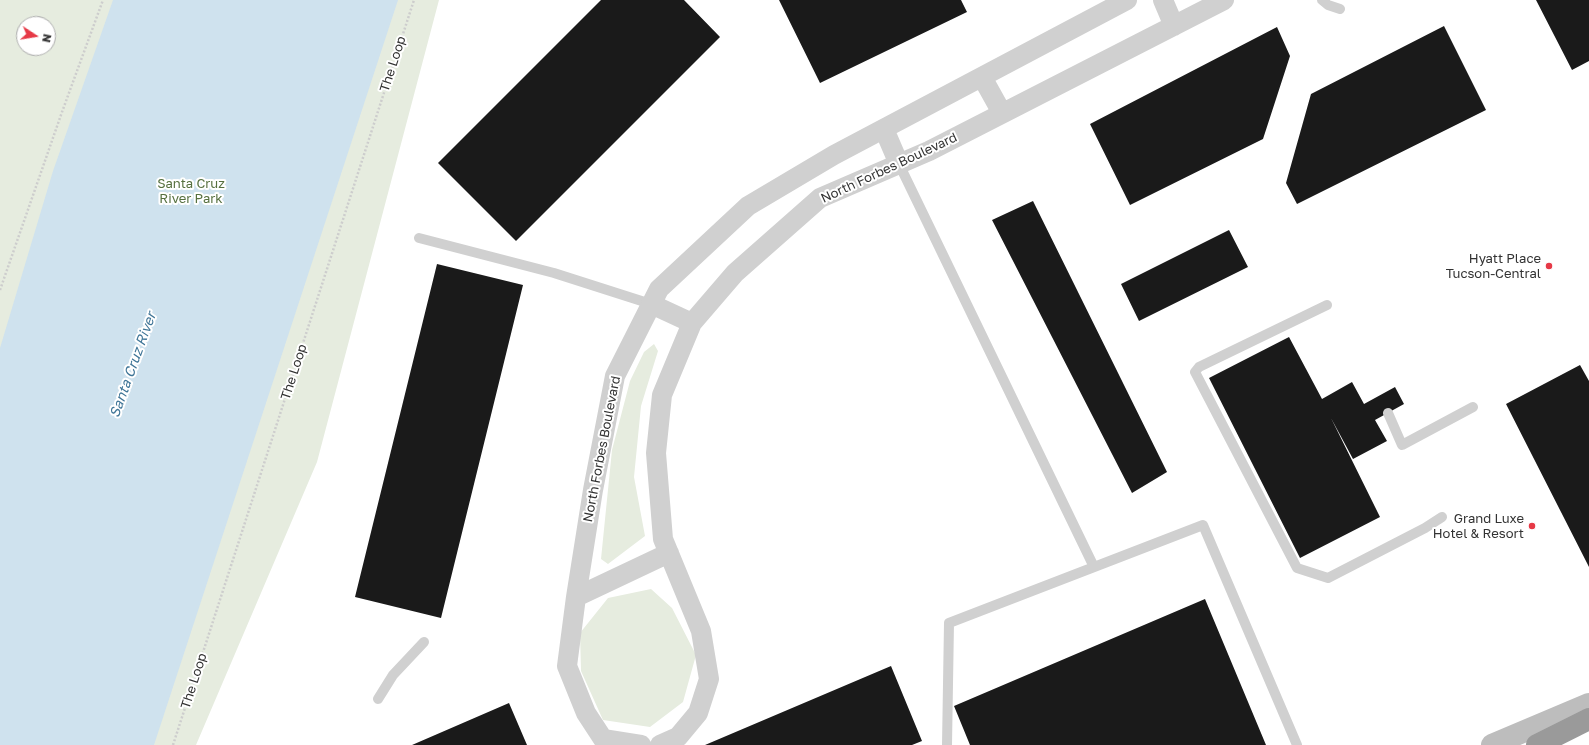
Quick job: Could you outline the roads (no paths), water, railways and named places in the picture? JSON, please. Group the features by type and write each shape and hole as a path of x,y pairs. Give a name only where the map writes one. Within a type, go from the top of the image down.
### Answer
{"highway":[{"path":"1537,745 1589,719"}],"main road":[{"path":"1492,745 1589,704"}],"street":[{"name":"North Forbes Boulevard","path":"641,745 611,743 604,739 586,713 567,666 593,490 615,376 659,289 748,206 819,164 1127,0"},
{"path":"1163,0 1174,26"},
{"name":"North Forbes Boulevard","path":"665,744 678,737 698,712 709,679 701,631 664,539 656,453 662,395 692,323 735,272 820,198 929,151 1224,0"},
{"path":"982,77 1002,113"},
{"path":"884,129 899,164"},
{"path":"819,164 834,193"},
{"path":"651,304 692,323"},
{"path":"576,597 669,553"}],"lane":[{"path":"1322,0 1328,5 1340,9"},
{"path":"899,164 1094,567"},
{"path":"419,238 554,273 651,304"},
{"path":"1327,306 1199,367 1195,372 1297,568 1328,578 1425,528 1442,517"},
{"path":"1388,413 1402,445 1473,407"},
{"path":"947,745 949,623 1203,525 1298,745"},
{"path":"378,699 393,675 424,642"}],"water":[{"name":"Santa Cruz River","path":"113,0 398,0 154,745 0,745 0,348 53,171"}],"place":[{"name":"Hyatt Place Tucson-Central","path":"1549,266"},
{"name":"Grand Luxe Hotel & Resort","path":"1532,526"}],"park label":[{"name":"Santa Cruz River Park","path":"191,192"}]}
